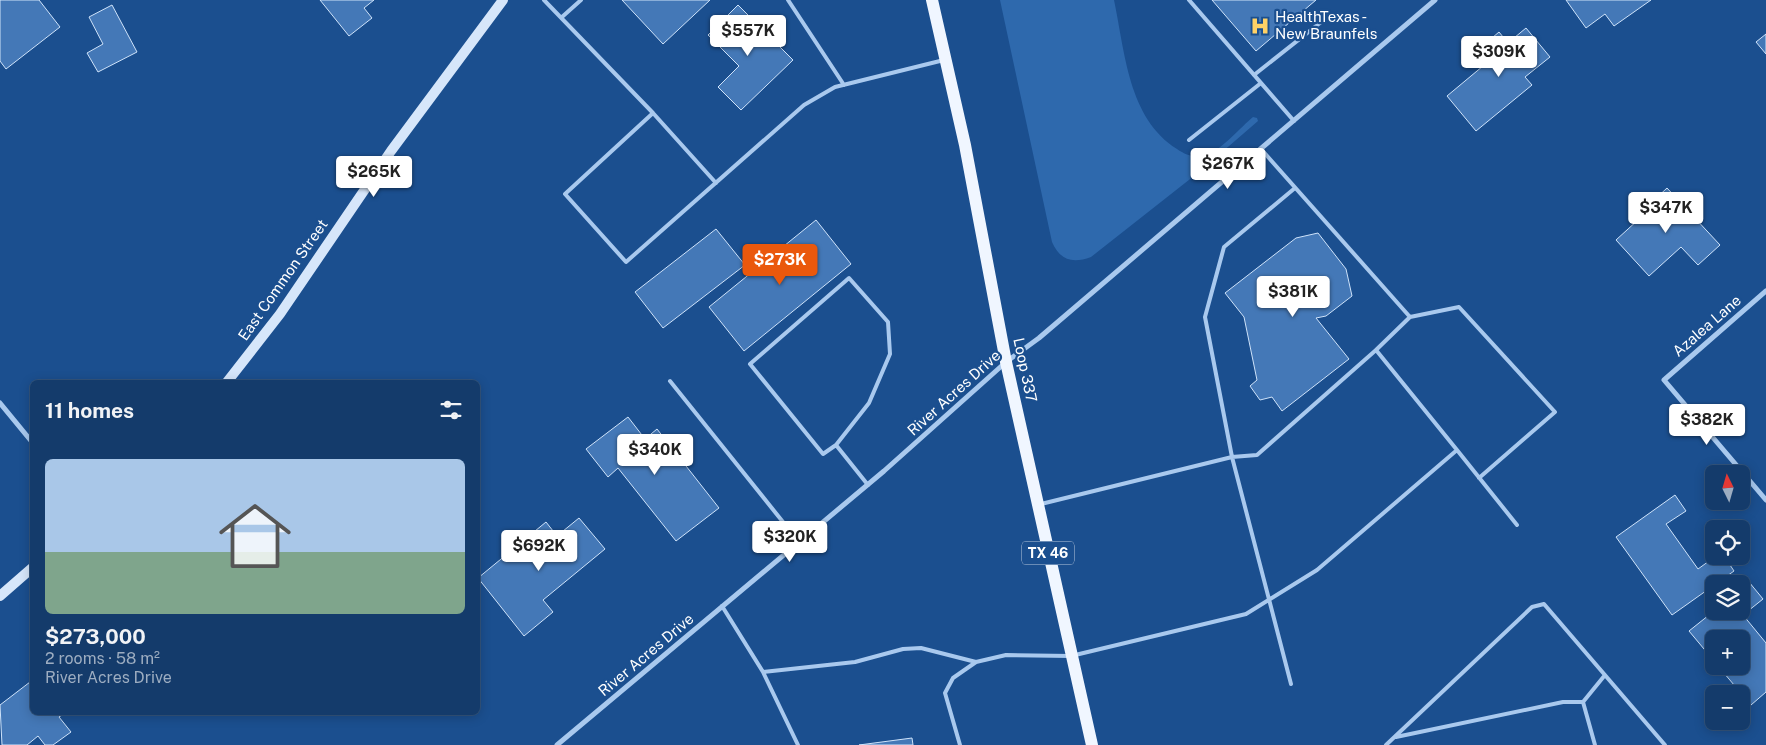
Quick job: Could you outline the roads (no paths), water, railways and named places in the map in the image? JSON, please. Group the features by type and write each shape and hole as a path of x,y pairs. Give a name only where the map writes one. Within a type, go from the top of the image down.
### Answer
{"main road":[{"name":"East Common Street","path":"229,380 280,314 391,150 503,0"},
{"name":"Loop 337","path":"932,0 946,59 1006,362 1092,745"},
{"path":"0,596 30,570"}],"street":[{"name":"River Acres Drive","path":"557,745 868,485 1006,362 1038,338 1261,150 1435,0"},
{"name":"Azalea Lane","path":"1766,291 1664,380 1766,500"},
{"path":"0,403 30,440"}],"lane":[{"path":"544,0 653,113 716,183"},
{"path":"562,18 581,0"},
{"path":"788,0 844,85"},
{"path":"1189,0 1294,121"},
{"path":"1254,76 1330,15"},
{"path":"653,113 566,194 626,262 804,105 835,87 946,59"},
{"path":"1189,140 1261,83"},
{"path":"1261,150 1410,317"},
{"path":"1291,684 1268,602 1232,457 1205,317 1224,247 1295,188"},
{"path":"848,278 888,322 890,354 869,403 836,445 824,454 750,364 848,278"},
{"path":"1038,505 1232,457 1257,455 1376,350 1410,317 1460,307 1555,412 1478,478"},
{"path":"1376,350 1516,525"},
{"path":"670,381 799,542"},
{"path":"836,445 868,485"},
{"path":"960,745 945,692 953,678 976,662 1006,655 1071,656 1246,614 1317,570 1457,450"},
{"path":"1386,745 1532,607 1544,604 1665,745"},
{"path":"722,606 763,672 798,745"},
{"path":"763,672 855,662 903,649 921,648 976,662"},
{"path":"1583,702 1605,675"},
{"path":"1394,738 1563,702 1583,702"},
{"path":"1583,702 1595,745"}],"place":[{"name":"HealthTexas - New Braunfels","path":"1260,26"}]}
